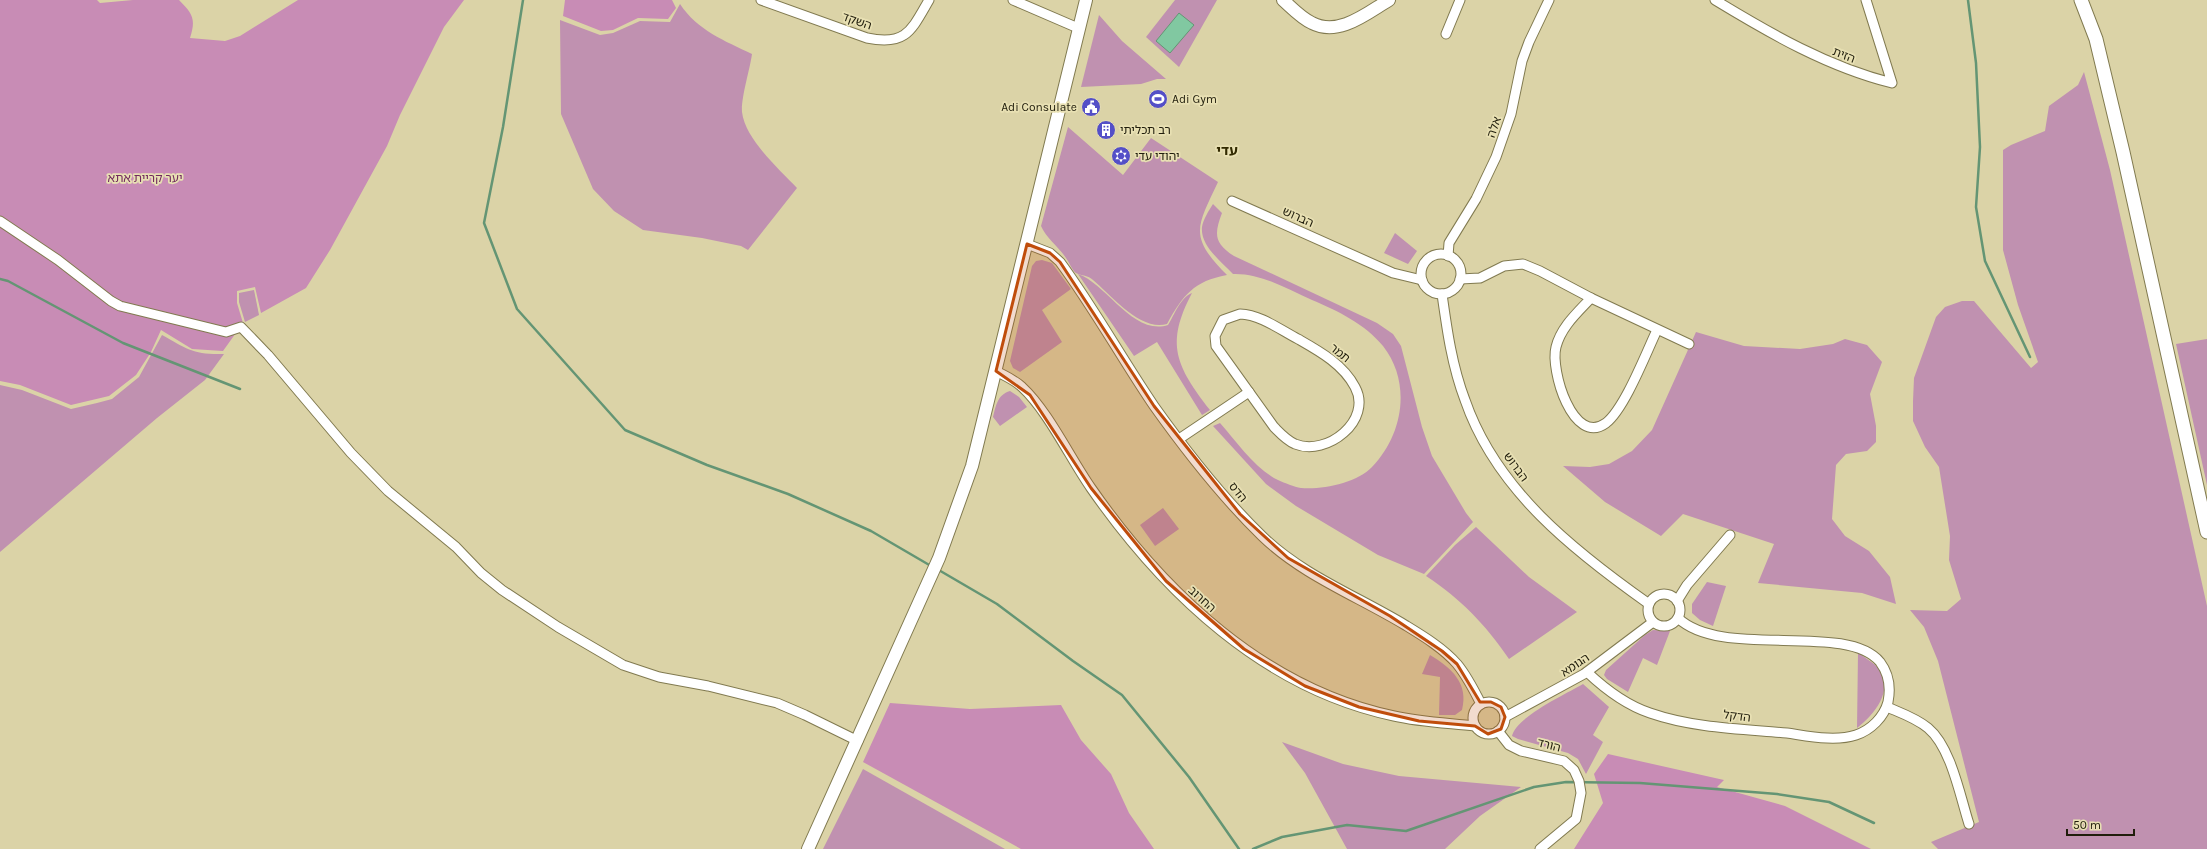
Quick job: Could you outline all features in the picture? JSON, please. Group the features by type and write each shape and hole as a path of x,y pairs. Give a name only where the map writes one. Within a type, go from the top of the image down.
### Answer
{"main road":[{"path":"2081,0 2096,38 2123,152 2207,532"}],"street":[{"name":"השקד","path":"761,0 867,38 881,41 896,40 907,33 916,23 929,0"},
{"path":"1013,0 1078,28"},
{"path":"808,849 940,558 972,466 1086,0"},
{"path":"1283,0 1313,24 1332,27 1356,20 1389,0"},
{"path":"1446,34 1460,0"},
{"name":"אלה","path":"1448,256 1449,243 1476,199 1496,157 1511,114 1527,48 1549,0"},
{"name":"הזית","path":"1714,0 1752,23 1824,61 1892,83 1866,0"},
{"name":"הברוש","path":"1232,201 1393,272 1422,280"},
{"path":"0,221 58,260 111,302 120,306 226,332 241,327 268,355 351,453 388,491 456,547 481,573 502,590 558,627 623,665 659,677 708,686 777,703 805,714 858,741"},
{"name":"הדס","path":"1027,244 1050,253 1060,262 1154,406 1240,514 1263,537 1312,574 1421,634 1457,664 1469,680 1481,704"},
{"path":"1460,280 1458,265 1448,256 1442,254 1432,256 1426,260 1423,266 1422,280 1430,290 1442,294 1452,290 1460,280 1480,278 1504,266 1522,264 1540,271 1591,298 1689,344"},
{"name":"הברוש","path":"1442,294 1449,341 1464,400 1489,451 1505,474 1542,518 1594,565 1649,604"},
{"path":"1591,298 1565,327 1558,340 1554,360 1555,370 1563,395 1575,418 1582,425 1589,428 1598,427 1614,415 1657,330"},
{"name":"תמר","path":"1240,314 1261,318 1331,359 1351,379 1356,388 1358,399 1352,424 1342,436 1318,446 1306,446 1295,444 1284,437 1274,427 1249,392 1216,346 1215,336 1223,320 1240,314"},
{"name":"החרוב","path":"996,371 1011,379 1030,395 1091,488 1137,548 1166,582 1244,649 1274,669 1305,686 1359,707 1419,721 1475,726"},
{"path":"1179,439 1249,392"},
{"path":"1678,601 1665,594 1655,596 1649,604 1648,613 1653,622 1666,626 1678,618 1680,609 1678,601 1688,585 1730,535"},
{"path":"1678,618 1687,627 1718,636 1840,644 1869,653 1879,661 1886,671 1889,683 1887,707 1915,718 1929,729 1941,744 1950,762 1969,824"},
{"name":"הגומא","path":"1505,717 1565,686 1587,672 1653,622"},
{"name":"הדקל","path":"1587,672 1615,695 1649,713 1688,722 1744,729 1839,738 1856,735 1879,721 1887,707"},
{"path":"1486,702 1496,704 1501,707 1505,717 1503,725 1498,731 1488,734 1482,733 1475,726 1474,711 1481,704 1486,702"},
{"name":"הורד","path":"1498,731 1509,745 1521,751 1564,761 1574,770 1579,780 1582,793 1576,819 1540,849"}],"highlighted area":[{"path":"1027,244 1050,253 1060,262 1154,406 1240,514 1288,558 1390,616 1442,651 1457,664 1480,702 1491,702 1501,707 1505,717 1501,729 1488,734 1475,726 1419,721 1359,707 1305,686 1244,649 1166,581 1091,488 1030,395 996,371"}],"shaded area":[{"path":"1175,0 1217,0 1179,67 1146,37"},
{"path":"680,4 703,28 752,54 742,106 744,122 749,133 772,163 797,188 748,250 741,246 702,238 643,230 614,211 593,189 561,114 560,20 600,35 613,33 640,21 670,22"},
{"path":"1179,13 1194,25 1170,53 1156,41"},
{"path":"1099,15 1122,41 1166,79 1157,79 1141,84 1081,87"},
{"path":"2084,72 2110,170 2207,606 2207,849 1938,849 1931,842 1979,822 1938,661 1924,627 1910,610 1947,611 1961,599 1949,560 1950,536 1939,467 1925,447 1913,421 1914,378 1936,317 1945,307 1962,301 1974,301 2031,368 2038,362 2018,305 2003,250 2003,150 2011,145 2045,131 2049,106 2078,85"},
{"path":"1068,127 1123,175 1151,138 1218,182 1205,210 1201,221 1200,231 1201,240 1206,250 1227,275 1198,285 1184,297 1167,324 1157,325 1147,323 1137,318 1117,303 1091,278 1076,273 1063,254 1043,230 1041,226"},
{"path":"1213,204 1222,213 1217,232 1219,242 1227,251 1234,256 1377,323 1393,334 1401,346 1422,427 1432,456 1473,522 1424,574 1378,555 1296,506 1266,484 1213,426 1220,423 1254,462 1278,480 1301,488 1319,488 1339,484 1366,473 1383,454 1391,440 1397,424 1400,408 1400,392 1398,376 1392,361 1383,346 1368,331 1332,309 1274,282 1254,276 1233,274 1218,259 1204,241 1202,234 1204,221"},
{"path":"1395,233 1417,251 1408,264 1384,253"},
{"path":"1042,260 1052,263 1071,289 1042,310 1062,342 1020,372 1013,368 1010,361 1032,266 1036,261"},
{"path":"1078,274 1089,280 1132,316 1143,323 1155,326 1168,325 1181,302 1192,293 1179,327 1177,341 1178,354 1182,367 1189,380 1210,410 1202,415 1157,342 1134,356"},
{"path":"254,290 259,315 245,322 239,302 239,293"},
{"path":"1696,332 1744,346 1800,349 1833,344 1845,339 1867,345 1882,362 1870,394 1876,426 1876,442 1867,451 1846,454 1836,465 1832,519 1845,536 1869,551 1890,577 1896,604 1862,593 1758,583 1774,544 1683,514 1661,536 1605,502 1563,466 1590,467 1609,464 1632,451 1652,430"},
{"path":"162,335 191,350 205,353 224,354 205,380 157,418 0,552 0,385 22,390 71,409 112,399 139,377"},
{"path":"2207,339 2207,485 2176,344"},
{"path":"1010,391 1019,397 1027,407 1000,426 993,417 995,409 1002,395"},
{"path":"1163,508 1179,529 1155,546 1140,525"},
{"path":"1476,527 1529,577 1577,612 1509,659 1491,634 1472,613 1426,576 1455,545"},
{"path":"1707,582 1726,586 1713,626 1700,620 1692,613 1692,604"},
{"path":"1653,630 1670,631 1657,665 1643,658 1628,692 1607,679 1604,675 1606,670 1645,635"},
{"path":"1858,653 1878,668 1883,676 1885,685 1880,701 1870,717 1857,728"},
{"path":"1430,655 1452,671 1461,685 1464,701 1462,710 1455,715 1439,715 1440,677 1422,674"},
{"path":"1583,684 1609,707 1593,735 1603,742 1586,774 1578,759 1568,753 1512,736 1522,721 1554,700"},
{"path":"1282,742 1343,764 1399,776 1521,787 1480,816 1445,849 1347,849 1305,773"},
{"path":"863,769 1005,849 823,849"}],"green space":[{"name":"יער קריית אתא","path":"0,0 97,0 100,3 133,0 179,0 192,17 193,26 190,38 225,41 240,36 298,0 464,0 444,27 400,115 387,146 330,250 306,288 261,313 255,287 237,291 237,303 243,323 223,351 192,349 161,330 151,352 136,375 109,396 71,405 20,385 0,381"},
{"path":"565,0 672,0 676,8 668,19 638,18 613,30 601,31 563,16"},
{"path":"890,703 970,709 1061,705 1081,740 1111,774 1129,813 1154,849 1021,849 863,762"},
{"path":"1608,754 1724,780 1717,787 1785,806 1871,849 1574,849 1603,803 1594,774"}],"waterway":[{"path":"523,0 503,127 484,223 517,309 625,430 707,465 788,494 871,531 931,566"},
{"path":"1968,0 1976,63 1980,147 1976,207 1985,261 2030,357"},
{"path":"0,279 8,281 123,343 240,389"},
{"path":"937,569 997,604 1073,661 1122,695 1189,777 1239,849"},
{"path":"1253,849 1282,837 1347,825 1406,831 1534,787 1566,782 1640,783 1777,794 1829,802 1874,823"}],"place":[{"name":"Adi Gym","path":"1158,99"},
{"name":"Adi Consulate","path":"1091,107"},
{"name":"רב תכליתי","path":"1106,130"},
{"name":"יהודי עדי","path":"1121,156"}],"district":[{"name":"עדי","path":"1227,150"}]}
